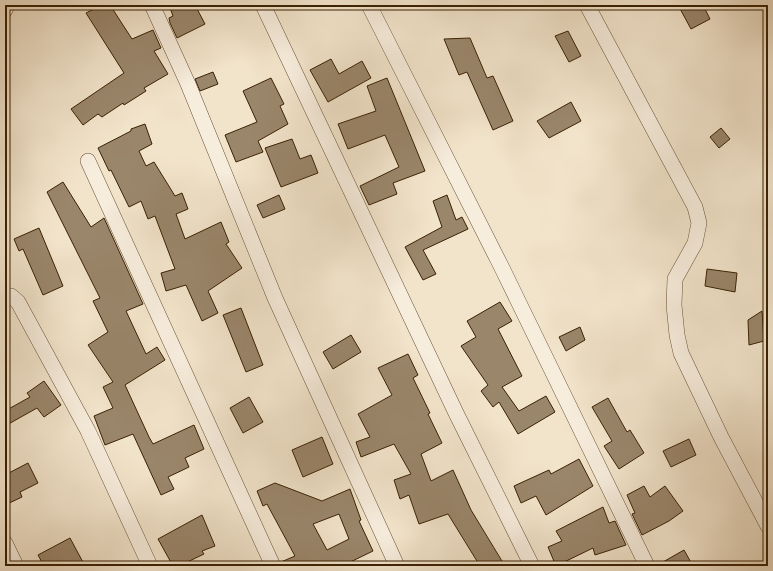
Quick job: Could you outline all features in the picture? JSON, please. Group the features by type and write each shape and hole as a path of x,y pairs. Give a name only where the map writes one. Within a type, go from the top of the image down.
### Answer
{"street":[{"path":"5,10 6,5"},
{"path":"152,5 188,84 275,298 331,417 397,566"},
{"path":"263,5 456,413 532,566"},
{"path":"369,5 502,268 647,566"},
{"path":"587,5 695,207 699,223 695,243 675,280 674,306 676,335 681,353 721,437 768,526"},
{"path":"88,160 273,566"},
{"path":"5,297 11,296 18,302 88,431 150,566"},
{"path":"5,543 16,566"}],"building":[{"path":"90,5 110,5 132,39 153,30 161,48 154,51 168,74 144,88 146,91 124,105 123,103 102,117 98,114 83,125 71,109 124,73 86,13 92,10"},
{"path":"169,5 195,5 205,24 177,38 170,23 169,18 173,16"},
{"path":"678,5 703,5 710,19 691,29"},
{"path":"568,31 581,56 569,62 555,36"},
{"path":"470,38 487,78 493,76 513,121 493,130 467,72 459,75 444,39"},
{"path":"331,59 339,74 362,61 371,78 328,102 310,70"},
{"path":"213,72 218,84 200,91 195,79"},
{"path":"271,78 284,104 280,106 288,124 258,141 263,152 236,162 225,135 257,122 243,91"},
{"path":"387,78 425,171 393,183 397,194 369,205 360,186 399,167 385,135 348,149 338,124 376,111 367,86"},
{"path":"571,102 581,121 549,138 537,121"},
{"path":"145,124 152,144 139,151 146,166 154,162 175,196 182,193 188,209 176,214 185,239 221,222 229,242 226,244 242,268 208,291 218,313 202,321 186,285 166,291 161,273 175,269 155,216 148,219 141,201 129,207 111,170 109,171 98,148 131,131 131,129"},
{"path":"721,128 730,139 719,148 710,137"},
{"path":"292,139 300,159 311,155 318,173 281,187 265,148"},
{"path":"63,182 91,227 104,218 143,304 126,311 146,354 157,347 165,360 125,385 149,437 153,444 194,425 204,449 185,458 189,467 168,477 174,489 161,495 133,434 105,445 94,416 113,408 103,387 113,382 88,345 108,332 93,301 100,298 47,192"},
{"path":"279,195 285,209 263,218 257,205"},
{"path":"447,195 456,220 462,217 468,229 423,250 436,274 423,280 405,247 442,227 433,201"},
{"path":"39,228 63,286 43,295 23,249 19,251 14,239"},
{"path":"707,269 737,273 735,292 705,286"},
{"path":"500,302 512,321 498,329 522,376 502,387 519,411 546,396 555,412 518,434 499,402 493,407 481,391 488,385 461,346 476,337 467,321"},
{"path":"241,308 263,365 246,372 223,315"},
{"path":"762,311 764,341 749,345 748,320"},
{"path":"580,327 585,340 566,351 559,337"},
{"path":"351,335 361,352 333,369 323,352"},
{"path":"408,354 418,375 413,378 430,413 428,414 442,443 421,454 431,481 453,470 471,510 505,566 480,566 448,514 419,524 409,495 400,499 394,480 411,474 394,444 361,457 356,442 370,437 358,414 392,395 378,368"},
{"path":"44,381 61,405 44,417 37,408 5,426 5,411 30,397 27,393"},
{"path":"249,397 263,422 243,433 230,408"},
{"path":"608,398 627,432 630,430 644,453 619,469 604,446 612,441 592,407"},
{"path":"322,437 333,464 303,477 292,450"},
{"path":"689,439 696,455 671,467 663,451"},
{"path":"579,459 593,486 546,515 536,496 521,503 514,486 549,470 551,474"},
{"path":"28,463 38,483 20,492 22,497 5,505 5,475"},
{"path":"275,483 322,501 350,489 361,520 359,521 373,551 342,566 282,566 281,562 295,556 267,504 263,506 257,491","holes":["339,514 349,539 327,550 313,524"]},
{"path":"644,486 650,497 665,486 683,511 669,521 642,535 632,514 635,513 627,495"},
{"path":"603,507 609,523 615,521 626,545 595,555 593,548 556,566 548,547 562,541 556,531"},
{"path":"202,515 215,546 202,551 204,554 179,566 173,566 158,539"},
{"path":"70,538 85,566 44,566 38,555"},
{"path":"684,550 693,566 656,566"}]}
